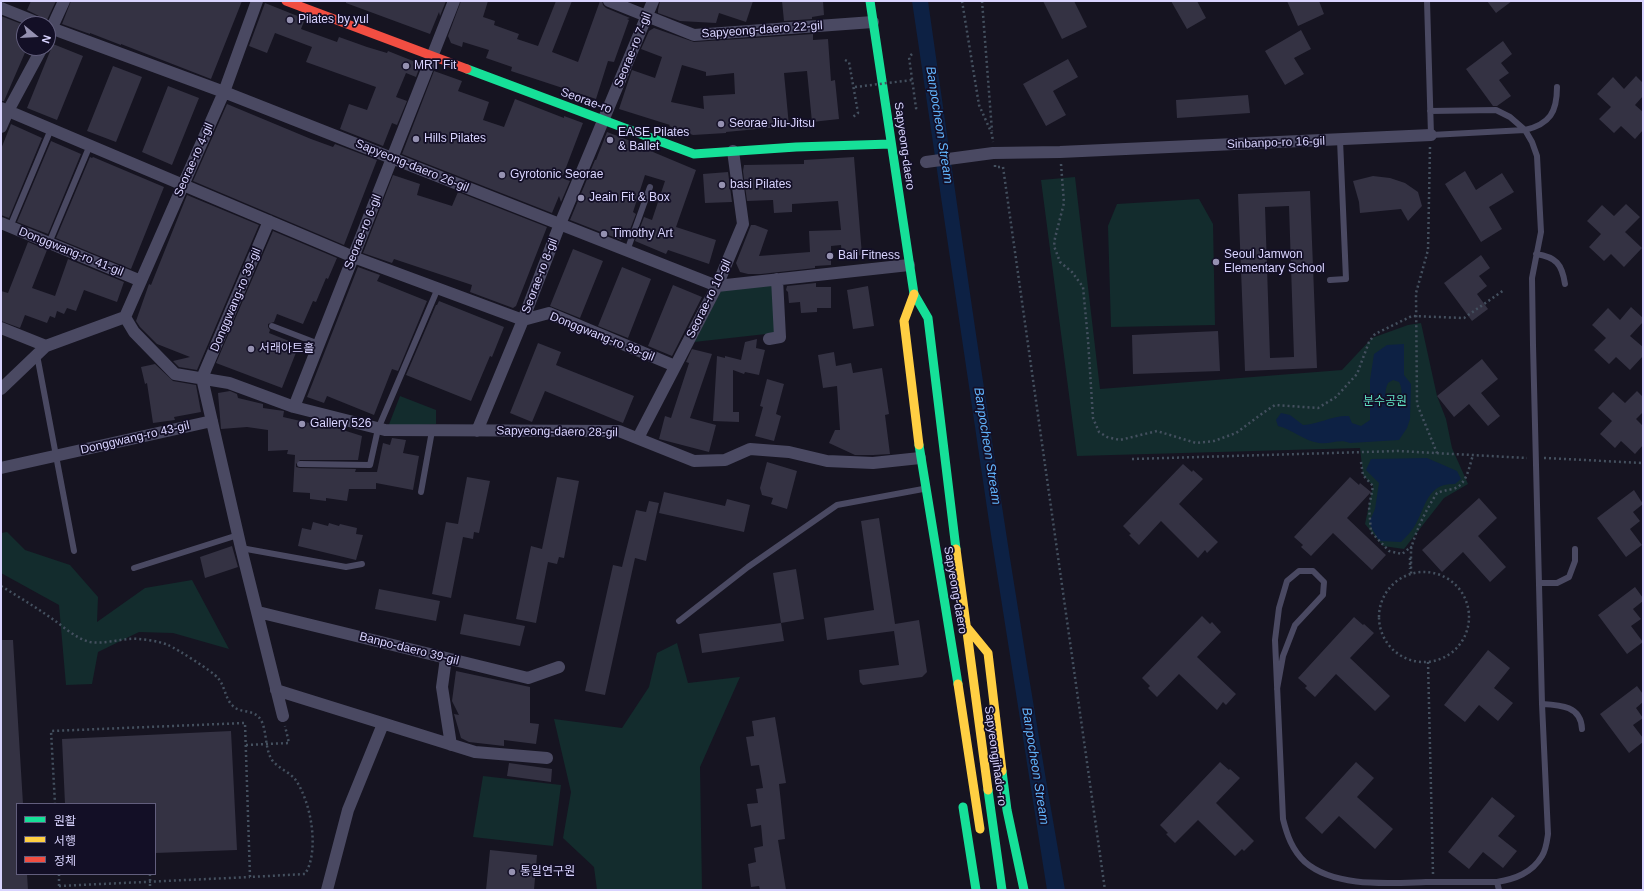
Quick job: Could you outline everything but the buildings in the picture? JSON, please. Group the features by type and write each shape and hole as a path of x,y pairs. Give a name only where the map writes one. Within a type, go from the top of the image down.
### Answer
{"main road":[{"name":"Seorae-ro","path":"286,1 694,154 796,147 891,144"},
{"name":"Sapyeong-daero","path":"870,1 914,294 928,318 965,625"},
{"name":"Sapyeong-daero","path":"914,294 904,321 920,458 954,658"},
{"name":"Sapyeongjihado-ro","path":"965,625 1002,890"},
{"path":"965,625 988,653 1007,810 1024,890"},
{"name":"Sapyeongjihado-ro","path":"954,658 981,836"},
{"path":"947,674 954,658"},
{"path":"962,796 976,890"}],"street":[{"path":"55,16 64,1"},
{"name":"Seorae-ro 4-gil","path":"125,317 184,186 224,92 257,1"},
{"name":"Seorae-ro 6-gil","path":"294,407 454,1"},
{"name":"Sapyeong-daero 22-gil","path":"609,1 694,35 873,22"},
{"name":"Seorae-ro 7-gil","path":"604,121 653,1"},
{"name":"Sapyeong-daero 26-gil","path":"1,8 19,16"},
{"name":"Sapyeong-daero 26-gil","path":"56,32 224,92 717,286 909,265"},
{"path":"1,127 4,109 37,56"},
{"path":"4,109 354,257 523,320"},
{"name":"Seorae-ro 8-gil","path":"477,430 523,320 560,224 604,121"},
{"name":"Sinbanpo-ro 16-gil","path":"926,162 991,154 1430,135"},
{"name":"Seorae-ro 10-gil","path":"638,438 717,286 743,224 733,151"},
{"name":"Donggwang-ro 39-gil","path":"202,378 269,221"},
{"name":"Donggwang-ro 41-gil","path":"5,225 141,281"},
{"path":"769,339 780,337 777,279"},
{"name":"Donggwang-ro 39-gil","path":"523,320 549,313 675,366"},
{"path":"1,389 46,346 125,317"},
{"name":"Sapyeong-daero 28-gil","path":"125,317 134,332 175,374 229,383 294,407 378,429 432,431 618,431 694,461 725,460 750,449 789,452 835,461 873,463 920,458"},
{"path":"1,328 46,346"},
{"path":"202,378 241,548 283,716"},
{"name":"Donggwang-ro 43-gil","path":"1,468 212,421"},
{"name":"Banpo-daero 39-gil","path":"258,612 528,678 559,667"},
{"path":"446,658 442,687 451,745"},
{"path":"276,690 476,752 547,758"},
{"path":"327,890 348,810 383,724"}],"lane":[{"path":"1427,1 1430,135 1525,130 1539,127 1551,116 1557,101 1557,87"},
{"path":"1278,689 1283,656 1295,625 1323,595 1324,582 1314,571 1299,571 1287,581 1279,608 1275,640 1284,819 1287,835 1295,851 1305,862 1321,872 1336,877 1376,883 1497,882 1514,879 1532,869 1543,855 1548,834 1542,704 1535,458 1532,278 1541,232 1537,156 1532,142 1525,130 1510,117 1496,110 1430,111"},
{"path":"5,225 51,129"},
{"path":"1330,280 1346,278 1340,140"},
{"path":"50,243 90,145"},
{"path":"627,251 650,187"},
{"path":"1536,254 1548,256 1557,262 1563,271 1564,284"},
{"path":"300,464 370,465 378,429 438,288"},
{"path":"272,326 319,344"},
{"path":"37,355 74,551"},
{"path":"421,492 432,431"},
{"path":"679,621 748,567 837,505 925,489"},
{"path":"134,568 238,535"},
{"path":"241,548 346,567 362,564"},
{"path":"1539,583 1557,583 1569,577 1575,561 1576,549"},
{"path":"1542,704 1560,705 1574,710 1582,722 1582,729"},
{"path":"1497,882 1499,890"}],"path":[{"path":"962,1 980,105 992,134"},
{"path":"982,1 992,134 991,154 995,167 1003,167 1105,890"},
{"path":"912,54 909,57 916,108 919,110"},
{"path":"845,60 850,62 855,87 858,113 853,117"},
{"path":"855,87 912,80"},
{"path":"1430,135 1428,250 1416,293 1417,404 1437,453"},
{"path":"1060,152 1064,203 1054,246 1060,262 1072,272 1083,287 1088,340 1092,418 1099,432 1107,437 1120,440 1157,431 1196,443 1214,441 1236,433 1275,405 1318,408 1336,397 1357,374 1369,342 1375,334 1394,324 1416,316 1464,318 1504,290"},
{"path":"1132,459 1398,451 1643,463"},
{"path":"1411,574 1409,565 1411,548 1430,504 1437,493 1454,489 1461,484 1467,474 1473,455"},
{"path":"1361,462 1363,475 1373,486 1369,507 1371,532 1389,551 1402,554 1411,548"},
{"path":"1429,572 1444,576 1456,585 1465,598 1469,611 1468,626 1463,640 1454,651 1442,659 1428,662 1413,661 1400,656 1389,646 1381,633 1378,618 1381,602 1388,589 1400,579 1411,574 1429,572"},
{"path":"1,586 89,642 108,642 131,638 156,641 175,649 218,678 232,706 240,710 254,713 261,721 266,734 266,744 272,760 294,778 300,789 313,831 312,854 309,868 305,874 59,886"},
{"path":"1428,662 1433,882"},
{"path":"55,803 51,732 245,723 250,877"},
{"path":"246,745 289,742"},
{"path":"58,875 60,890"},
{"path":"150,875 150,890"}],"green space":[{"name":"분수공원","path":"1075,177 1100,389 1342,370 1372,338 1408,325 1421,323 1437,396 1446,419 1452,448 1468,484 1444,498 1404,549 1383,546 1365,524 1373,486 1363,475 1360,448 1077,456 1041,180"},
{"path":"1199,199 1213,224 1215,325 1111,327 1108,226 1117,204"},
{"path":"772,285 775,333 694,342 721,291"},
{"path":"400,396 436,410 436,424 388,427"},
{"path":"7,532 25,550 70,565 98,597 97,622 145,588 192,580 229,649 173,633 139,632 98,652 92,684 66,685 59,605 1,573 1,533"},
{"path":"677,643 688,683 740,677 700,767 702,890 597,890 594,867 563,838 571,792 554,719 622,728 649,687 657,653"},
{"path":"483,776 561,785 553,846 473,837"}],"water":[{"name":"Banpocheon Stream","path":"912,1 928,1 976,335 1010,557 1065,890 1047,890 991,535"},
{"path":"1404,344 1404,375 1411,384 1410,419 1407,428 1399,440 1350,443 1338,441 1319,443 1308,440 1278,426 1276,420 1281,413 1290,415 1303,425 1343,416 1349,416 1352,423 1361,426 1370,420 1370,380 1374,354 1387,345","holes":["1393,380 1399,382 1402,393 1398,405 1393,406 1386,398 1386,390 1388,383"]},
{"path":"1427,458 1457,471 1461,479 1455,484 1445,485 1432,492 1414,527 1401,542 1379,541 1369,523 1375,509 1379,483 1366,470 1371,459"}],"traffic: fast":[{"path":"870,1 914,294 928,318 956,549"},
{"path":"467,69 694,154 796,147 891,144"},
{"path":"919,445 958,684"},
{"path":"1002,771 1007,810 1024,890"},
{"path":"988,790 1002,890"},
{"path":"963,807 976,890"}],"traffic: slow":[{"path":"914,294 904,321 919,445"},
{"path":"956,549 988,790"},
{"path":"965,625 988,653 1002,771"},
{"path":"958,684 980,829"}],"traffic: jam":[{"path":"286,1 467,69"}],"place":[{"name":"Pilates by yul","path":"290,20"},
{"name":"MRT Fit","path":"406,66"},
{"name":"Seorae Jiu-Jitsu","path":"721,124"},
{"name":"Hills Pilates","path":"416,139"},
{"name":"EASE Pilates & Ballet","path":"610,140"},
{"name":"Gyrotonic Seorae","path":"502,175"},
{"name":"basi Pilates","path":"722,185"},
{"name":"Jeain Fit & Box","path":"581,198"},
{"name":"Timothy Art","path":"604,234"},
{"name":"Bali Fitness","path":"830,256"},
{"name":"Seoul Jamwon Elementary School","path":"1216,262"},
{"name":"서래아트홀","path":"251,349"},
{"name":"Gallery 526","path":"302,424"},
{"name":"통일연구원","path":"512,872"}]}
